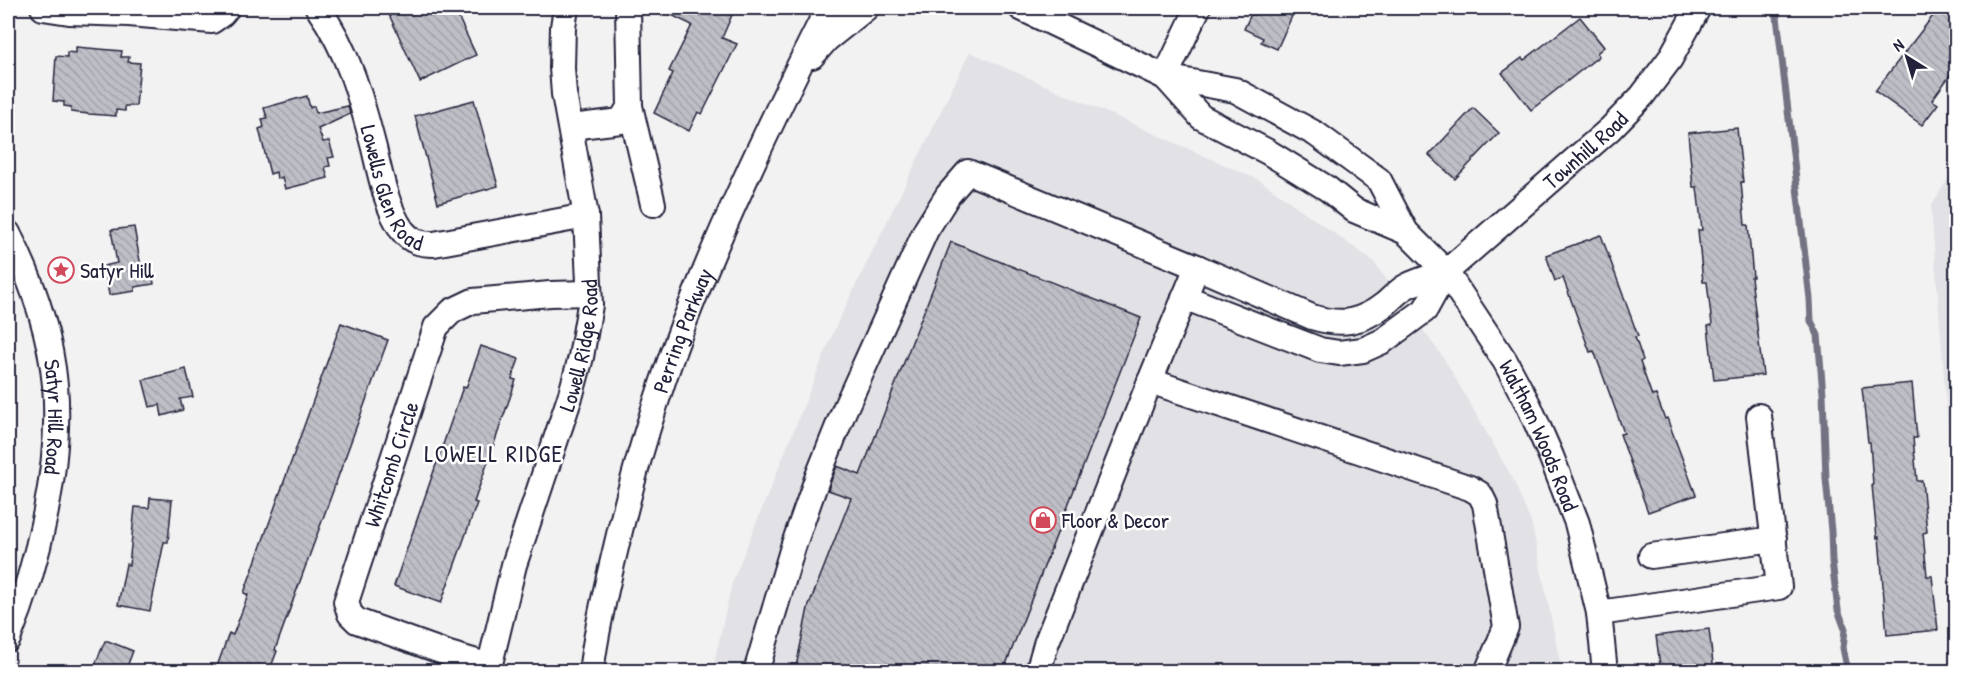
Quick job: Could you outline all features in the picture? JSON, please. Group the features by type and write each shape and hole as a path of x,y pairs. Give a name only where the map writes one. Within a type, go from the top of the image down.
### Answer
{"street":[{"path":"43,8 69,12 212,21 227,8"},
{"name":"Lowells Glen Road","path":"318,8 332,28 350,68 396,220 411,240 434,244 586,216"},
{"name":"Lowell Ridge Road","path":"489,669 514,565 573,385 590,305 586,216 564,93 562,69 566,8"},
{"path":"628,8 630,106 653,204"},
{"path":"794,76 813,8"},
{"name":"Perring Parkway","path":"591,672 596,636 627,497 662,386 691,306 736,199 828,8"},
{"path":"794,76 827,39 866,8"},
{"name":"Waltham Woods Road","path":"1021,8 1165,77 1235,90 1316,134 1379,180 1406,232 1446,272 1505,361 1542,436 1577,523 1599,613 1605,672"},
{"path":"1165,77 1198,8"},
{"name":"Townhill Road","path":"1446,272 1610,129 1642,96 1670,59 1698,8"},
{"name":"Waltham Woods Road","path":"1165,77 1201,117 1277,157 1328,189 1354,210 1406,232"},
{"path":"571,127 621,121 630,106"},
{"path":"756,672 793,547 844,411 926,230 948,195 968,172 1312,317 1329,322 1345,322 1364,318 1406,286 1446,272"},
{"name":"Satyr Hill Road","path":"8,233 31,284 42,319 55,385 55,423 52,466 44,516 31,575 8,639"},
{"path":"1038,672 1046,644 1197,267"},
{"path":"1184,297 1320,350 1339,353 1363,350 1383,341 1404,326 1425,310 1446,272"},
{"name":"Whitcomb Circle","path":"489,669 357,621 347,609 346,602 436,327 452,311 473,301 589,293"},
{"path":"1150,381 1470,488 1479,494 1485,504 1506,627 1487,672"},
{"path":"1599,613 1779,586 1759,416"},
{"path":"1651,556 1774,539"}],"shaded area":[{"path":"970,52 1261,181 1373,261 1445,360 1513,479 1532,525 1562,671 712,672 732,583 835,328"},
{"path":"1956,165 1956,535 1931,207"}],"building":[{"path":"386,8 454,8 476,55 420,82"},
{"path":"657,8 729,8 727,13 732,15 722,38 737,44 702,114 698,112 689,131 654,113 673,73 669,71 692,25"},
{"path":"1258,8 1286,8 1284,12 1292,16 1277,49 1261,42 1263,38 1244,29 1251,14 1254,15"},
{"path":"1939,8 1945,8 1956,16 1956,67 1932,100 1938,104 1922,125 1875,91"},
{"path":"1580,17 1604,47 1597,53 1599,56 1531,110 1502,73 1522,58 1524,60"},
{"path":"76,47 122,51 121,57 129,57 128,62 140,63 136,106 125,106 125,111 116,110 116,116 71,112 71,107 64,106 64,102 53,101 56,56 67,57 67,52 76,53"},
{"path":"307,96 310,108 314,106 316,113 348,106 350,114 318,129 323,142 329,141 334,157 328,158 330,166 325,167 328,178 285,189 282,177 277,179 276,172 270,174 259,129 264,127 262,119 267,118 264,108"},
{"path":"474,100 498,186 438,203 415,116"},
{"path":"1473,108 1499,133 1455,179 1429,155"},
{"path":"1737,128 1745,225 1748,225 1753,277 1751,277 1763,375 1714,380 1708,326 1712,325 1707,282 1703,282 1698,230 1702,230 1697,187 1693,187 1688,133"},
{"path":"134,227 141,267 151,266 154,284 135,287 135,291 109,295 104,266 117,263 111,230"},
{"path":"1601,235 1638,336 1635,337 1643,360 1640,362 1652,396 1656,395 1665,419 1667,418 1696,495 1648,512 1620,434 1624,433 1594,351 1590,352 1563,278 1555,281 1546,255"},
{"path":"951,242 1141,318 1003,672 795,672 808,608 851,498 828,490 831,481 837,466 860,475"},
{"path":"341,323 388,340 275,650 277,651 269,672 215,672 229,633 233,635 248,595 244,593"},
{"path":"481,346 519,359 512,379 516,380 474,502 477,503 441,603 394,586 463,387 466,388"},
{"path":"186,369 193,397 180,399 183,410 162,416 160,405 150,407 143,380"},
{"path":"1912,383 1917,438 1913,438 1917,481 1922,481 1927,532 1923,533 1927,576 1932,576 1938,630 1887,635 1870,442 1868,442 1862,388"},
{"path":"150,498 172,500 168,542 164,542 150,611 118,605 126,564 129,565 135,507 149,508"},
{"path":"1709,629 1714,672 1661,672 1656,636"},
{"path":"105,641 133,651 125,672 92,672"}],"waterway":[{"path":"1776,8 1811,321 1818,335 1832,561 1838,610 1845,629 1843,648 1848,672"}],"place":[{"name":"Satyr Hill","path":"61,270"},
{"name":"Floor & Decor","path":"1043,520"}],"district":[{"name":"LOWELL RIDGE","path":"494,454"}]}
